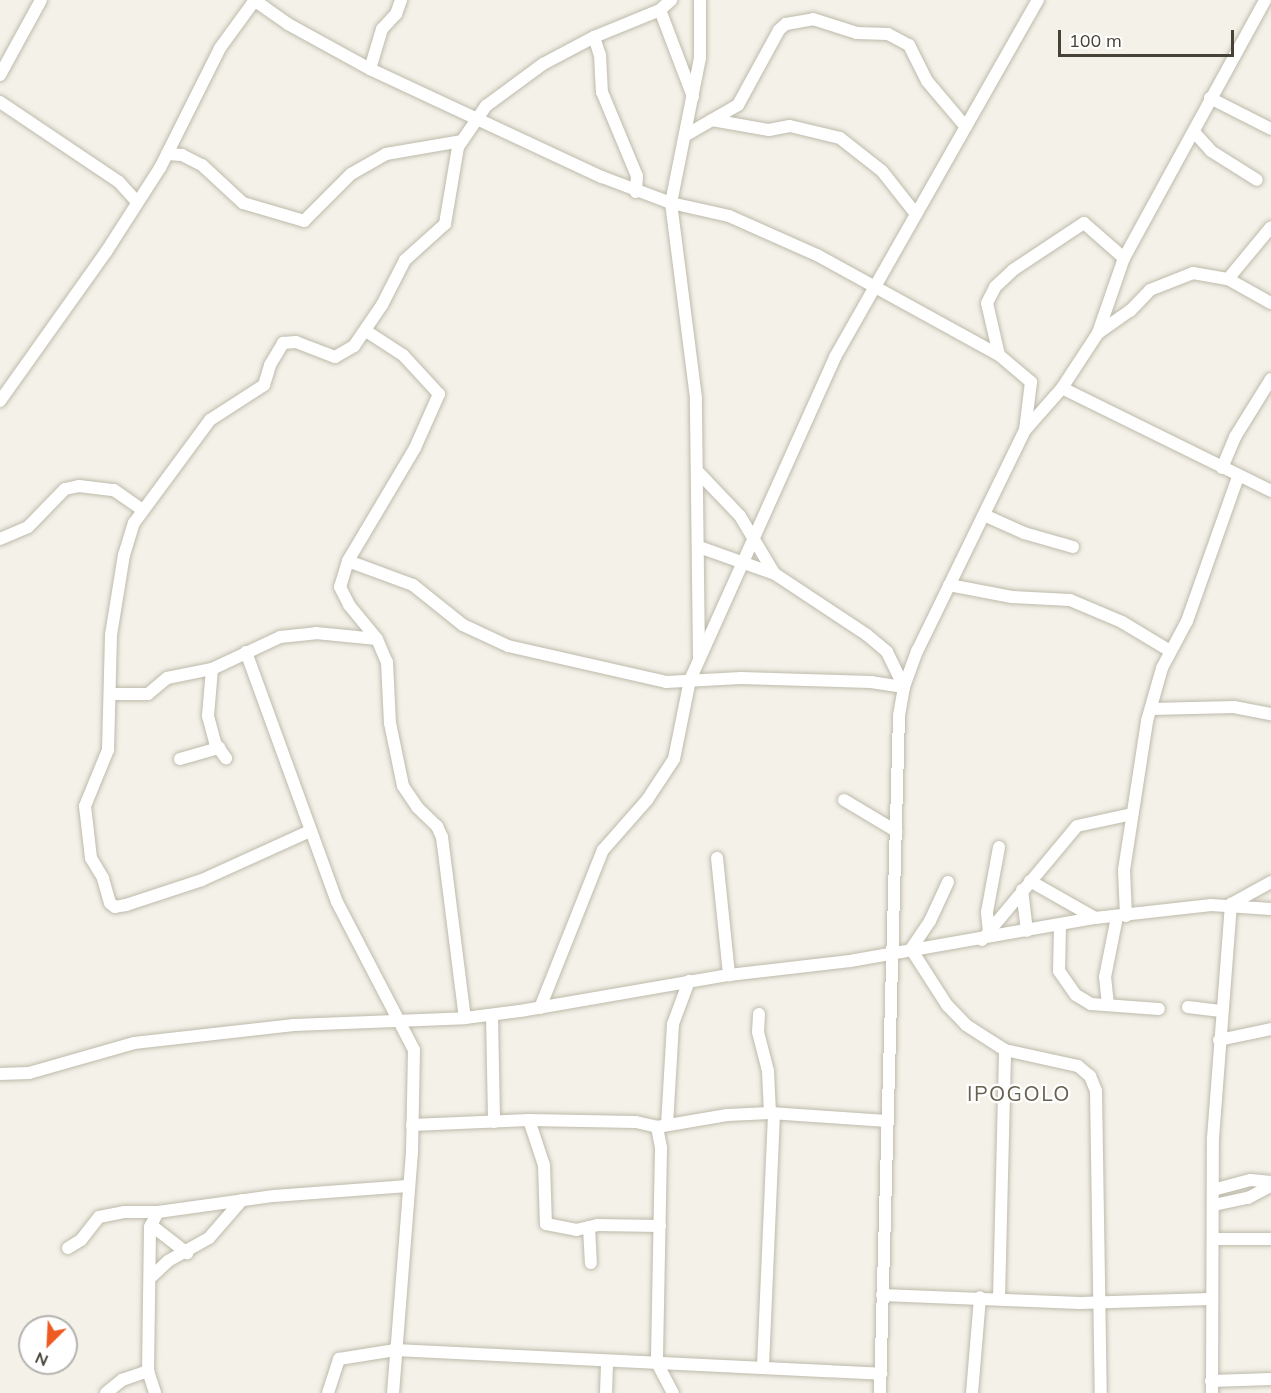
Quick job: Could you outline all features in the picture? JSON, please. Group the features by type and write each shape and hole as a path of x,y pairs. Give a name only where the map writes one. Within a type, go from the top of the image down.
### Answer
{"street":[{"path":"0,75 41,0"},
{"path":"0,401 106,252 167,154 220,48 255,0 288,24 370,69 636,192 671,203 729,216 876,287 999,355 1032,384 1025,430"},
{"path":"370,69 382,29 396,14 401,0"},
{"path":"310,831 202,880 115,907 91,858 85,806 108,750 116,598 124,555 141,509 218,411 264,384 273,358 283,343 296,342 335,357 348,353 366,331 405,260 448,219 461,141 475,118 543,64 594,37 660,10 671,0"},
{"path":"699,658 699,473 693,359 671,203 700,58 700,0"},
{"path":"540,1008 603,850 647,800 674,759 690,680 835,357 1038,0"},
{"path":"880,1393 890,951 899,716 904,687 949,585 1025,430 1062,388 1098,333 1124,258 1265,0"},
{"path":"660,10 693,97"},
{"path":"686,135 745,97 779,30 786,24 813,19 857,33 883,33 909,45 927,81 966,127"},
{"path":"594,37 600,55 602,92 637,176 636,192"},
{"path":"1210,98 1271,129"},
{"path":"0,102 101,170 137,202"},
{"path":"712,120 769,130 790,126 840,138 882,171 916,214"},
{"path":"1194,132 1211,151 1257,180"},
{"path":"167,154 182,155 202,165 243,203 304,221 351,174 386,153 461,141"},
{"path":"999,355 987,303 995,287 1013,270 1084,223 1124,258"},
{"path":"1228,279 1271,227"},
{"path":"1098,333 1156,286 1193,273 1228,279 1271,303"},
{"path":"366,331 404,355 439,394 415,448 348,561 341,577 343,595 377,639 387,662 390,723 403,786 442,837 465,1018"},
{"path":"1222,468 1235,437 1271,379"},
{"path":"1062,388 1238,477 1271,491"},
{"path":"699,473 733,508 753,536 775,574"},
{"path":"1108,1005 1105,977 1122,916 1132,814 1151,709 1170,651 1187,621 1238,477"},
{"path":"1,536 28,527 56,496 79,486 114,490 141,509"},
{"path":"984,515 1024,533 1072,547"},
{"path":"699,547 775,574 880,645 904,687"},
{"path":"348,561 413,585 463,625 508,646 666,682 690,680 871,682 904,687"},
{"path":"949,585 1012,597 1070,600 1122,622 1170,651"},
{"path":"111,694 148,694 167,678 212,669 269,640 300,634 377,639"},
{"path":"246,652 310,831 347,924 397,1018 411,1038 415,1060 412,1125 393,1393"},
{"path":"180,759 222,753 208,716 212,669"},
{"path":"1151,709 1234,707 1271,714"},
{"path":"844,800 896,831"},
{"path":"986,936 1077,826 1132,814"},
{"path":"986,936 987,912 999,847"},
{"path":"717,858 729,975"},
{"path":"911,949 930,921 948,882"},
{"path":"1231,904 1265,890 1271,882"},
{"path":"1026,885 1095,918"},
{"path":"1026,885 1027,931"},
{"path":"1231,904 1221,1011 1213,1190 1215,1239 1210,1299 1212,1387 1271,1379"},
{"path":"0,1074 29,1073 134,1043 397,1018 465,1018 492,1015 729,975 850,962 890,951 1027,931 1095,918 1231,904 1271,909"},
{"path":"1060,925 1058,958 1063,978 1085,1002 1159,1009"},
{"path":"911,949 947,1005 966,1025 1005,1050 1078,1066 1093,1083 1099,1132 1101,1393"},
{"path":"673,1393 657,1363 662,1126 673,1024 689,981"},
{"path":"1188,1006 1221,1011"},
{"path":"759,1014 758,1032 767,1061 772,1113 763,1366"},
{"path":"492,1015 494,1122"},
{"path":"1220,1040 1271,1029"},
{"path":"999,1299 1005,1050"},
{"path":"412,1125 529,1120 636,1122 662,1126 727,1114 772,1113 887,1121"},
{"path":"529,1120 544,1165 545,1222 562,1230 590,1227 660,1226"},
{"path":"1213,1190 1251,1180 1271,1182"},
{"path":"69,1248 81,1240 99,1217 124,1212 158,1212 242,1200 408,1186"},
{"path":"1214,1205 1248,1198 1271,1186"},
{"path":"150,1278 168,1261 209,1238 242,1200"},
{"path":"155,1393 148,1371 151,1225 158,1212"},
{"path":"151,1225 187,1252"},
{"path":"590,1227 591,1263"},
{"path":"1215,1239 1271,1239"},
{"path":"882,1295 1101,1302 1210,1299"},
{"path":"972,1393 980,1297"},
{"path":"328,1393 339,1359 395,1350 763,1366 881,1374"},
{"path":"606,1393 607,1361"},
{"path":"106,1393 122,1380 148,1371"}],"district":[{"name":"IPOGOLO","path":"1019,1093"}]}
